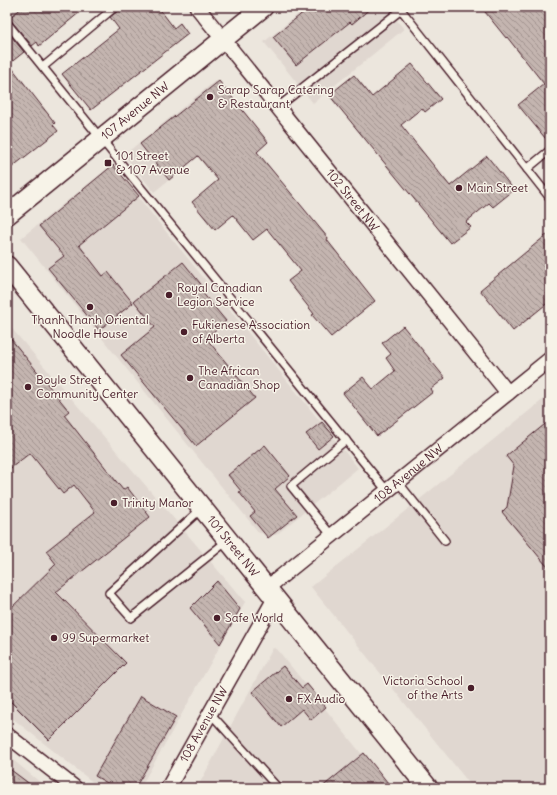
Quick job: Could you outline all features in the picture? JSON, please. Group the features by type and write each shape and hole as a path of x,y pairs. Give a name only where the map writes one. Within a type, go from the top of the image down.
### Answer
{"main road":[{"name":"107 Avenue NW","path":"7,215 263,7"},
{"name":"101 Street NW","path":"7,266 428,788"}],"street":[{"name":"102 Street NW","path":"198,7 508,393"},
{"name":"108 Avenue NW","path":"168,788 210,713 271,593 332,536 550,359"},
{"path":"7,735 75,788"}],"lane":[{"path":"43,67 115,7"},
{"path":"278,107 400,9 550,198"},
{"path":"7,23 387,491"},
{"path":"527,169 550,150"},
{"path":"332,536 291,486 346,440"},
{"path":"398,482 445,541"},
{"path":"203,508 109,592 131,618 228,540"},
{"path":"210,713 278,788"}],"shaded area":[{"path":"307,7 386,7 404,29 313,103 264,42"},
{"path":"215,81 245,118 154,192 124,155"},
{"path":"112,165 358,468 276,535 259,533 21,238"},
{"path":"7,323 245,602 140,788 100,788 7,714"},
{"name":"Victoria School of the Arts","path":"550,394 550,788 473,788 311,587"},
{"path":"273,648 277,649 389,788 197,788"},
{"path":"7,755 47,788 7,788"}],"building":[{"path":"23,7 86,7 39,46 37,42 32,46 9,18"},
{"path":"120,7 158,7 174,28 180,23 188,34 91,110 62,74 119,29 110,17 118,11"},
{"path":"310,7 372,7 352,24 350,22 296,65 273,37"},
{"path":"481,7 550,7 550,144 518,105 544,84"},
{"path":"7,31 24,52 9,64 55,123 53,125 58,131 7,171"},
{"path":"412,64 441,99 425,112 422,108 401,125 450,186 487,156 514,190 493,207 489,203 466,222 471,227 450,243 329,95 354,75 372,97"},
{"path":"219,81 268,142 257,152 328,238 327,240 375,301 331,337 312,315 314,314 288,281 301,271 267,229 253,240 233,215 215,230 192,202 218,180 198,156 169,180 140,144"},
{"path":"113,165 139,196 79,245 103,276 108,272 133,303 99,330 48,268 64,256 39,226"},
{"path":"550,232 550,301 513,331 480,290"},
{"path":"183,262 204,288 201,291 226,321 206,338 255,398 196,446 121,355 155,327 134,301"},
{"path":"403,326 445,378 431,389 433,392 377,436 343,393 363,377 373,389 395,371 386,358 391,354 382,343"},
{"path":"7,334 69,411 64,415 123,490 127,487 150,517 56,592 126,663 49,740 7,698 7,612 56,564 46,551 95,512 74,485 63,494 30,453 7,471"},
{"path":"550,420 550,570 502,512 507,507 514,466 506,456"},
{"path":"322,422 334,436 318,449 306,434"},
{"path":"265,445 290,476 275,489 297,515 268,538 250,516 255,512 228,475"},
{"name":"Safe World","path":"217,581 240,609 220,644 190,608"},
{"name":"FX Audio","path":"283,666 302,688 307,684 326,707 311,720 302,709 281,727 252,692"},
{"path":"141,696 176,717 135,788 107,788 109,784 95,776"},
{"path":"364,753 392,788 321,788"},
{"path":"7,767 35,788 7,788"}],"place":[{"name":"Sarap Sarap Catering & Restaurant","path":"210,97"},
{"name":"101 Street & 107 Avenue","path":"108,163"},
{"name":"Main Street","path":"459,188"},
{"name":"Royal Canadian Legion Service","path":"169,295"},
{"name":"Thanh Thanh Oriental Noodle House","path":"90,307"},
{"name":"Fukienese Association of Alberta","path":"184,332"},
{"name":"The African Canadian Shop","path":"190,378"},
{"name":"Boyle Street Community Center","path":"28,387"},
{"name":"Trinity Manor","path":"114,503"},
{"name":"Safe World","path":"217,618"},
{"name":"99 Supermarket","path":"54,638"},
{"name":"Victoria School of the Arts","path":"471,688"},
{"name":"FX Audio","path":"289,699"}]}
